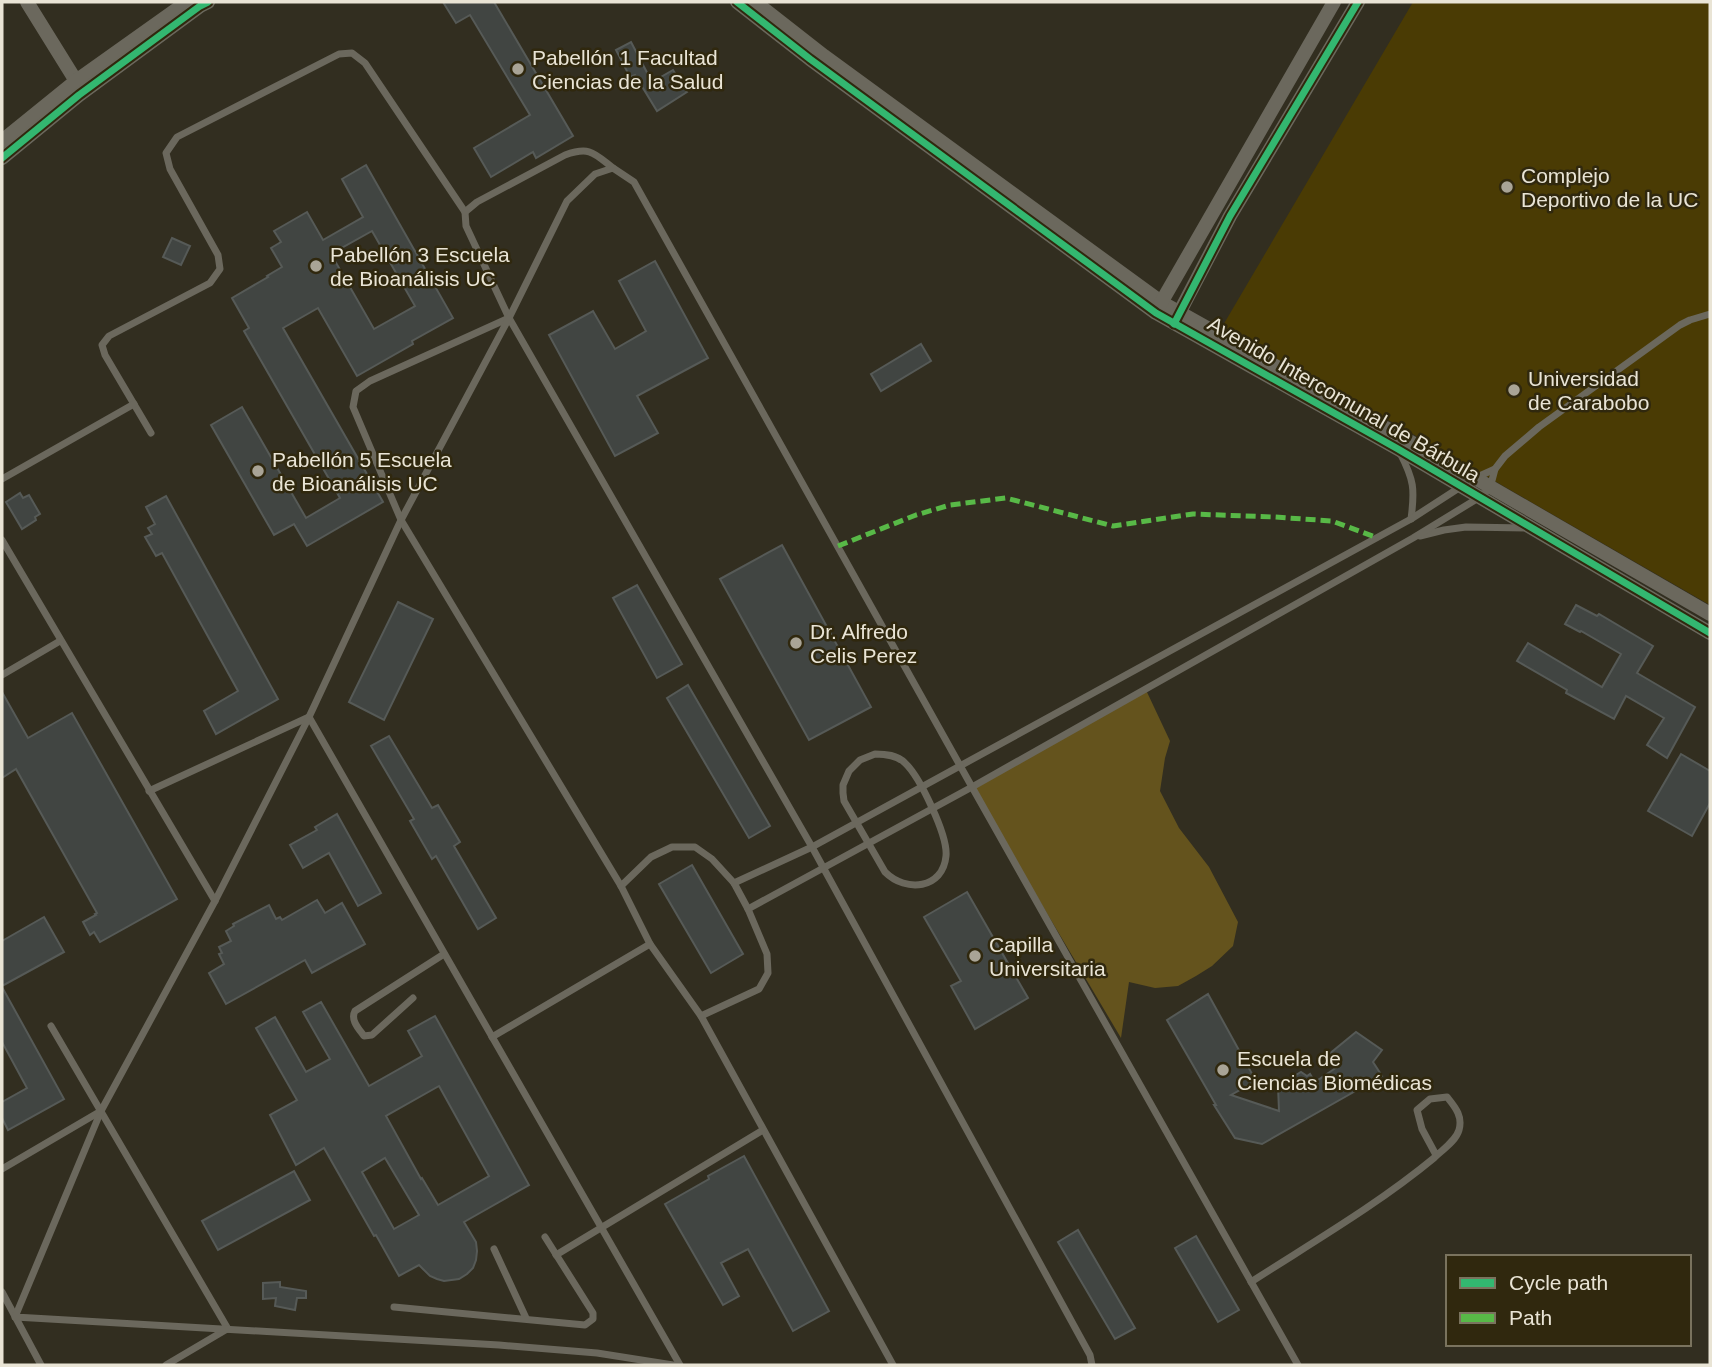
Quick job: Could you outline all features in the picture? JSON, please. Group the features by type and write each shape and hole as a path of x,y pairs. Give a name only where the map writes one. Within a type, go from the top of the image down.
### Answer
{"street":[{"path":"27,2 76,81"},
{"path":"2,141 76,81 187,2"},
{"path":"2,158 79,95 208,2"},
{"name":"Avenido Intercomunal de Bárbula","path":"737,2 821,67 1159,307 1462,486 1485,493 1710,614"},
{"name":"Avenido Intercomunal de Bárbula","path":"755,2 1159,307"},
{"path":"1159,307 1334,2"},
{"path":"1177,318 1230,216 1358,2"},
{"name":"Avenido Intercomunal de Bárbula","path":"1177,318 1475,478 1485,493 1532,528 1710,632"}],"lane":[{"path":"151,433 105,355 102,345 109,336 210,283 220,270 218,255 170,169 166,152 177,137 339,54 352,53 365,63 465,212 466,226 509,318 812,847 1090,1354 1092,1365"},
{"path":"465,212 477,202 580,149 594,153 634,182 1298,1365"},
{"path":"15,1317 101,1111 215,901 309,717 401,520 509,318 567,201 595,174 613,168"},
{"path":"748,909 972,787 1413,538 1485,493 1495,469 1539,427 1669,332 1690,320 1710,314"},
{"path":"509,318 370,381 356,391 353,407 401,520 621,886 650,944 701,1016 893,1365"},
{"path":"2,479 134,404"},
{"path":"1398,449 1408,468 1415,493 1411,519"},
{"path":"734,883 812,847 921,788 1411,519 1475,478 1495,469"},
{"path":"1413,538 1466,527 1532,528"},
{"path":"2,540 215,901"},
{"path":"2,676 60,641"},
{"path":"149,792 309,717"},
{"path":"309,717 680,1365"},
{"path":"876,754 893,756 907,765 921,788 933,808 947,853 942,870 929,882 912,886 897,882 885,872 844,801 843,785 849,771 860,760 876,754"},
{"path":"621,886 651,857 672,847 695,847 712,859 734,883 767,954 768,973 759,989 701,1016"},
{"path":"492,1037 650,944"},
{"path":"413,998 372,1035 364,1036 354,1020 355,1011 444,954"},
{"path":"51,1026 228,1329"},
{"path":"1251,1282 1404,1183 1449,1145 1459,1131 1459,1114 1447,1097 1430,1098 1417,1110 1422,1129 1436,1155"},
{"path":"2,1169 101,1111"},
{"path":"556,1255 762,1130"},
{"path":"394,1307 585,1325 590,1323 593,1313 545,1237"},
{"path":"494,1249 526,1318"},
{"path":"2,1292 41,1365"},
{"path":"15,1317 597,1353 673,1365"},
{"path":"166,1365 228,1329"}],"shaded area":[{"name":"Complejo Deportivo de la UC","path":"1413,2 1710,2 1710,605 1392,422 1281,366 1222,327"},
{"path":"1146,690 1170,741 1160,791 1179,828 1209,867 1238,922 1233,946 1212,966 1178,986 1155,988 1129,982 1121,1038 972,787"}],"building":[{"name":"Pabellón 1 Facultad Ciencias de la Salud","path":"443,2 494,2 573,136 536,158 533,152 491,177 474,148 530,115 470,15 456,23"},
{"path":"631,42 652,82 673,70 687,92 657,111 635,75 630,77 616,50"},
{"path":"366,165 453,318 357,376 318,308 283,328 383,502 307,546 294,524 274,535 211,425 242,407 306,518 340,498 244,331 249,328 232,298 282,267 271,248 281,242 274,231 307,212 323,240 363,217 342,179","holes":["372,231 415,306 374,329 331,254"]},
{"path":"172,238 190,246 181,265 163,257"},
{"path":"655,261 708,358 637,396 658,433 615,456 549,335 593,311 615,349 646,331 619,281"},
{"path":"921,344 931,361 881,391 871,374"},
{"path":"20,493 23,498 29,495 40,514 22,529 6,502"},
{"path":"166,496 278,699 216,734 204,711 238,691 162,553 156,556 145,537 152,534 148,528 155,524 146,507"},
{"name":"Dr. Alfredo Celis Perez","path":"782,545 871,707 809,740 720,579"},
{"path":"637,585 682,664 657,678 613,598"},
{"path":"398,602 433,619 384,720 349,702"},
{"path":"1576,605 1597,616 1599,614 1653,646 1637,673 1695,707 1667,758 1647,745 1664,718 1626,696 1614,719 1566,693 1567,690 1517,661 1528,643 1602,687 1621,654 1565,624"},
{"path":"688,685 770,826 749,838 667,698"},
{"path":"2,692 28,738 72,713 177,899 100,942 94,932 90,935 83,922 97,913 16,769 2,778"},
{"path":"389,736 432,808 438,805 460,842 454,846 496,918 478,929 436,856 432,859 410,821 414,819 371,746"},
{"path":"1681,754 1710,771 1710,803 1692,836 1648,811"},
{"path":"337,814 381,893 358,906 329,853 303,868 290,845 317,830 315,827"},
{"path":"692,865 743,954 711,973 659,884"},
{"name":"Capilla Universitaria","path":"967,892 1028,998 975,1029 951,986 961,981 924,917"},
{"path":"317,900 325,913 342,903 365,944 312,973 305,960 226,1004 209,973 224,964 219,947 231,941 226,931 234,926 233,924 269,905 276,919 280,917 282,920"},
{"path":"44,917 64,952 2,986 2,941"},
{"path":"2,987 64,1099 8,1130 2,1118 2,1102 27,1088 2,1042"},
{"name":"Escuela de Ciencias Biomédicas","path":"1208,994 1256,1081 1231,1095 1279,1111 1278,1086 1301,1072 1307,1076 1310,1074 1315,1082 1337,1067 1328,1055 1356,1032 1382,1050 1373,1062 1382,1076 1262,1144 1235,1138 1167,1020"},
{"path":"321,1002 369,1086 422,1056 408,1031 435,1016 529,1185 464,1222 476,1242 477,1251 473,1268 459,1279 437,1279 419,1265 399,1276 324,1148 296,1165 270,1115 297,1100 256,1028 275,1017 306,1072 330,1059 303,1012","holes":["439,1086 489,1176 438,1205 386,1116","385,1158 419,1215 394,1229 362,1172"]},
{"path":"744,1156 829,1311 793,1331 748,1249 721,1263 739,1296 723,1305 665,1204"},
{"path":"294,1171 310,1200 218,1250 202,1221"},
{"path":"1078,1230 1135,1328 1115,1339 1058,1242"},
{"path":"1196,1236 1239,1310 1218,1322 1175,1248"},
{"path":"280,1282 280,1287 306,1291 306,1298 297,1298 295,1310 275,1306 276,1298 263,1299 263,1283"}],"marked path":[{"path":"838,546 916,515 950,505 1006,498 1113,526 1193,514 1274,517 1332,521 1375,537"}],"cycle path":[{"path":"2,158 79,95 208,2"},
{"path":"737,2 810,59 1156,313 1398,449 1710,633"},
{"path":"1174,324 1230,216 1358,2"}],"place":[{"name":"Pabellón 1 Facultad Ciencias de la Salud","path":"518,69"},
{"name":"Complejo Deportivo de la UC","path":"1507,187"},
{"name":"Pabellón 3 Escuela de Bioanálisis UC","path":"316,266"},
{"name":"Universidad de Carabobo","path":"1514,390"},
{"name":"Pabellón 5 Escuela de Bioanálisis UC","path":"258,471"},
{"name":"Dr. Alfredo Celis Perez","path":"796,643"},
{"name":"Capilla Universitaria","path":"975,956"},
{"name":"Escuela de Ciencias Biomédicas","path":"1223,1070"}]}
